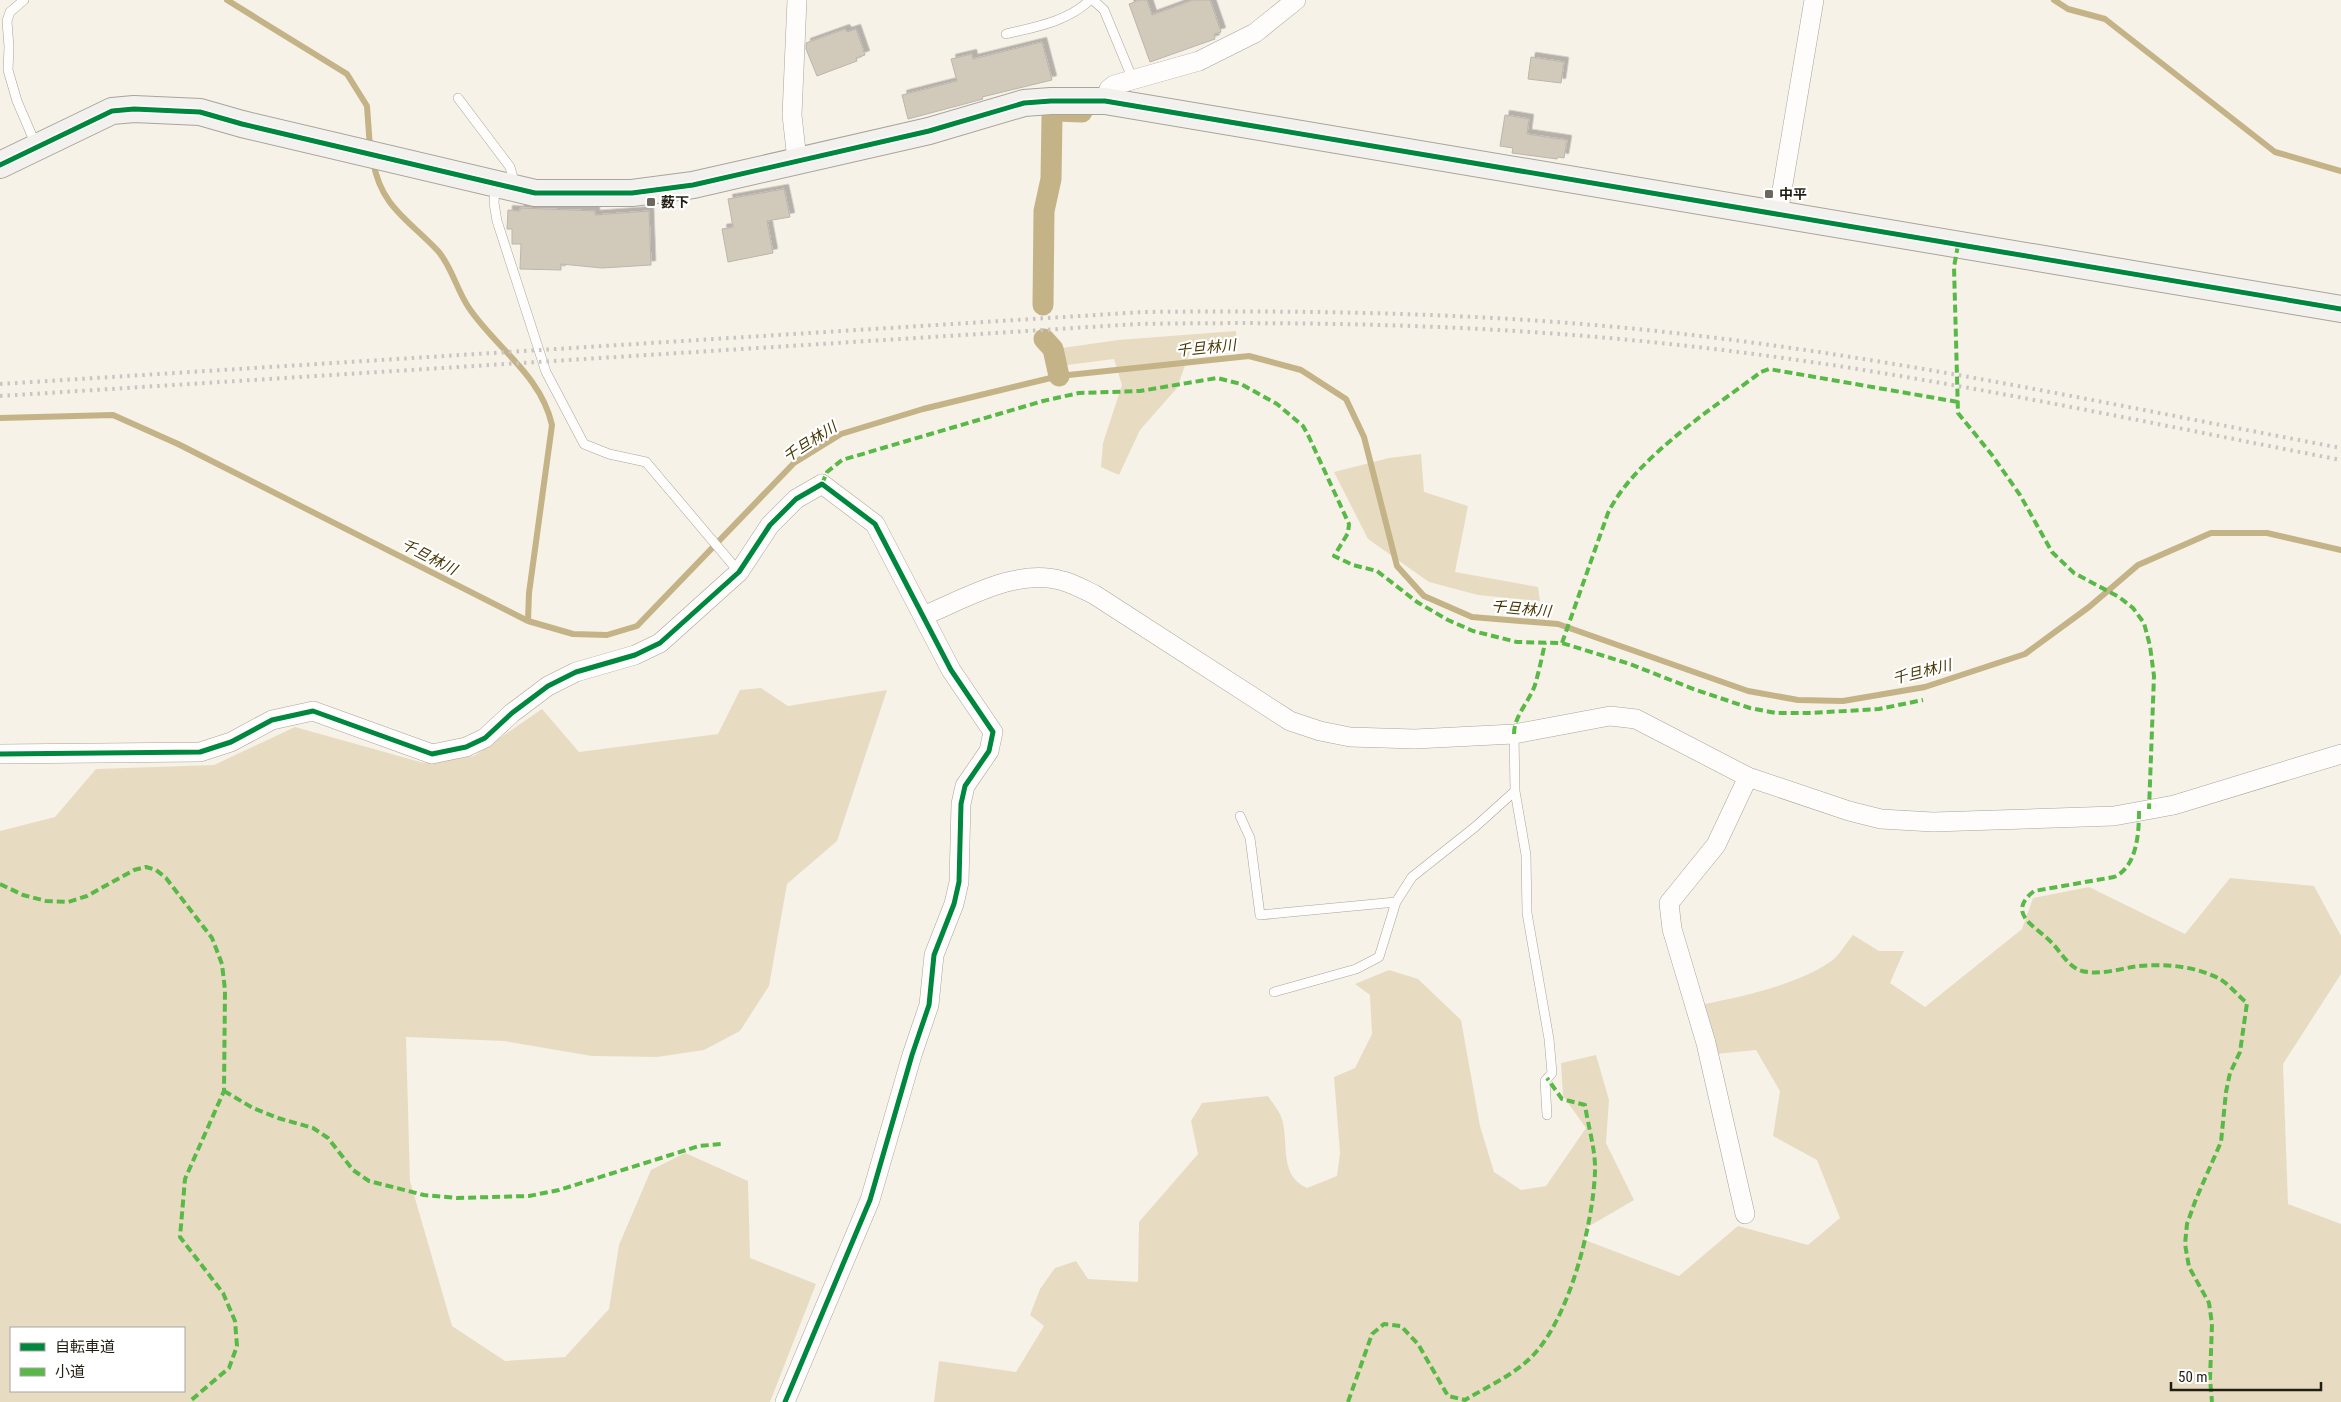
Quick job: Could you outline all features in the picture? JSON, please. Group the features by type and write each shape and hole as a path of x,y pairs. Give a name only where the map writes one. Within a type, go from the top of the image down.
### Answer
{"street":[{"path":"797,160 792,115 798,0"},
{"path":"1104,100 1109,89 1114,85 1199,61 1255,33 1296,0"},
{"path":"1778,214 1814,0"},
{"path":"0,165 112,111 134,109 200,112 242,124 535,193 632,193 693,185 929,131 1024,104 1051,101 1104,100 2341,309"},
{"path":"0,754 200,752 231,742 272,720 313,712 432,754 466,746 485,738 512,713 548,686 576,672 635,655 660,644 739,572 770,525 796,499 822,484 875,524 950,670 993,732 989,751 965,786 961,804 959,882 954,904 934,955 929,1005 912,1056 870,1200 785,1402"},
{"path":"923,616 1005,582 1035,578 1063,580 1095,595 1290,721 1320,731 1350,737 1415,739 1514,734 1610,716 1636,719 1748,777 1849,811 1881,819 1933,822 2104,817 2174,805 2341,754"},
{"path":"1745,1214 1706,1043 1672,929 1670,903 1716,845 1748,777"}],"lane":[{"path":"24,0 10,12 7,21 8,70 18,101 37,147"},
{"path":"1006,34 1064,17 1082,8 1091,0 1104,10 1133,80"},
{"path":"458,98 510,166 505,187 494,203 497,221 546,372 584,444 609,454 646,462 739,572"},
{"path":"1514,734 1515,790 1526,855 1527,913 1549,1039 1552,1073 1545,1081 1546,1115"},
{"path":"1274,992 1356,969 1379,957 1396,902 1412,877 1475,827 1515,790"},
{"path":"1240,816 1250,838 1260,915 1396,902"}],"shaded area":[{"path":"1236,331 1237,344 1192,346 1177,388 1140,430 1119,475 1101,467 1103,443 1122,385 1114,359 1067,365 1062,348 1118,340"},
{"path":"1421,454 1424,492 1468,506 1455,572 1538,587 1540,601 1478,595 1429,582 1368,539 1334,472 1389,458"},
{"path":"761,688 788,706 887,690 837,841 787,884 769,986 740,1031 704,1050 657,1057 592,1056 504,1041 406,1037 410,1181 452,1326 505,1361 565,1357 609,1309 619,1245 651,1170 685,1153 748,1181 750,1258 816,1284 770,1402 0,1402 0,831 55,817 96,769 214,765 295,727 424,763 474,756 542,709 579,752 718,734 740,690"},
{"path":"2230,878 2314,886 2341,936 2341,974 2283,1064 2288,1204 2341,1224 2341,1402 934,1402 939,1361 1016,1372 1044,1326 1030,1315 1040,1289 1055,1268 1076,1261 1088,1279 1138,1282 1139,1222 1198,1154 1191,1121 1202,1103 1268,1096 1282,1120 1289,1168 1298,1183 1307,1188 1337,1176 1340,1153 1334,1077 1355,1068 1372,1034 1370,995 1355,984 1389,970 1418,979 1461,1020 1480,1126 1494,1172 1521,1190 1546,1186 1586,1128 1563,1096 1561,1063 1596,1055 1609,1100 1606,1143 1634,1200 1586,1228 1585,1240 1679,1276 1738,1226 1808,1245 1840,1218 1817,1160 1773,1136 1780,1091 1756,1050 1715,1054 1701,1005 1768,989 1801,978 1830,962 1853,935 1879,951 1904,951 1890,983 1925,1007 2022,929 2033,898 2089,887 2185,934"}],"building":[{"path":"1140,0 1147,0 1152,15 1193,0 1210,0 1221,32 1214,34 1215,39 1150,62 1129,4"},
{"path":"845,29 847,32 856,29 865,55 856,58 857,61 817,76 806,49 806,43"},
{"path":"1042,42 1052,80 982,97 983,99 908,119 902,95 957,81 951,59 972,54 973,59"},
{"path":"1531,57 1564,62 1561,83 1528,79"},
{"path":"1505,115 1529,119 1527,134 1567,140 1564,158 1558,157 1557,159 1512,153 1513,148 1500,146"},
{"path":"784,189 790,217 767,221 773,253 728,262 722,229 733,227 728,199"},
{"path":"520,208 595,211 595,215 649,211 651,265 602,268 561,264 561,270 520,269 521,244 512,244 512,229 507,229 508,210 520,211"}],"waterway":[{"path":"227,0 347,74 367,106 370,148"},
{"path":"2054,0 2068,9 2105,19 2275,152 2341,171"},
{"path":"1043,305 1044,211 1051,179 1052,117 1057,111 1082,112"},
{"path":"373,161 382,190 389,201 443,257 469,308 528,377 546,407 552,425 529,593 528,621"},
{"path":"1044,339 1053,349 1059,376"},
{"name":"千旦林川","path":"0,418 113,415 178,444 528,621 573,634 607,635 637,626 794,463 841,434 923,409 1059,376 1249,356 1301,370 1346,399 1364,437 1397,566 1424,596 1472,617 1558,624 1748,691 1798,700 1843,701 1925,687 2025,654 2089,607 2138,565 2211,533 2267,533 2341,550"}],"railway":[{"path":"0,384 1143,312 1413,314 1548,321 1766,344 1931,370 2341,448"},
{"path":"0,396 1137,324 1341,324 1544,333 1611,338 1762,355 1929,381 2341,460"}],"marked path":[{"path":"1958,245 1954,267 1958,413 1992,455 2020,495 2052,552 2074,573 2119,597 2133,608 2144,623 2150,646 2154,676 2149,809"},
{"path":"1562,643 1608,513 1620,493 1655,454 1698,418 1761,372 1769,369 1958,402"},
{"path":"822,484 827,472 842,460 1043,401 1079,393 1140,391 1217,378 1241,384 1277,404 1303,426 1349,524 1348,533 1334,556 1353,565 1377,571 1417,602 1448,620 1473,631 1517,642 1562,643 1630,664 1696,690 1750,708 1776,713 1879,709 1923,700"},
{"path":"1514,734 1516,721 1535,685 1545,643"},
{"path":"2139,811 2135,849 2128,866 2122,872 2114,877 2034,891 2022,906 2026,919 2077,969 2088,972 2101,972 2153,965 2197,970 2218,978 2247,1003 2240,1052 2230,1073 2226,1092 2221,1142 2187,1224 2185,1244 2189,1267 2209,1303 2212,1324 2210,1379 2212,1402"},
{"path":"0,884 23,895 46,901 68,902 87,896 134,870 146,867 156,870 166,878 212,938 222,964 225,990 224,1091 185,1179 180,1237 223,1293 235,1321 237,1346 229,1368 189,1402"},
{"path":"1348,1402 1372,1334 1384,1324 1401,1326 1418,1344 1448,1396 1465,1400 1505,1377 1526,1362 1541,1346 1554,1325 1576,1274 1589,1219 1595,1164 1585,1105 1562,1099 1547,1078"},
{"path":"224,1091 253,1108 278,1118 313,1128 328,1138 353,1170 369,1181 424,1195 457,1198 529,1196 559,1190 699,1146 721,1144"}],"cycle path":[{"path":"0,165 112,111 134,109 200,112 242,124 535,193 632,193 693,185 929,131 1024,103 1105,101 2341,309"},
{"path":"0,754 200,752 231,742 272,720 313,711 432,754 466,747 485,738 512,713 548,686 576,672 635,655 660,643 739,572 770,525 796,499 822,484 875,524 951,670 993,732 989,751 965,786 961,804 959,882 954,904 934,955 929,1005 912,1055 870,1200 785,1402"}],"place":[{"name":"中平","path":"1769,194"},
{"name":"薮下","path":"651,202"}]}
